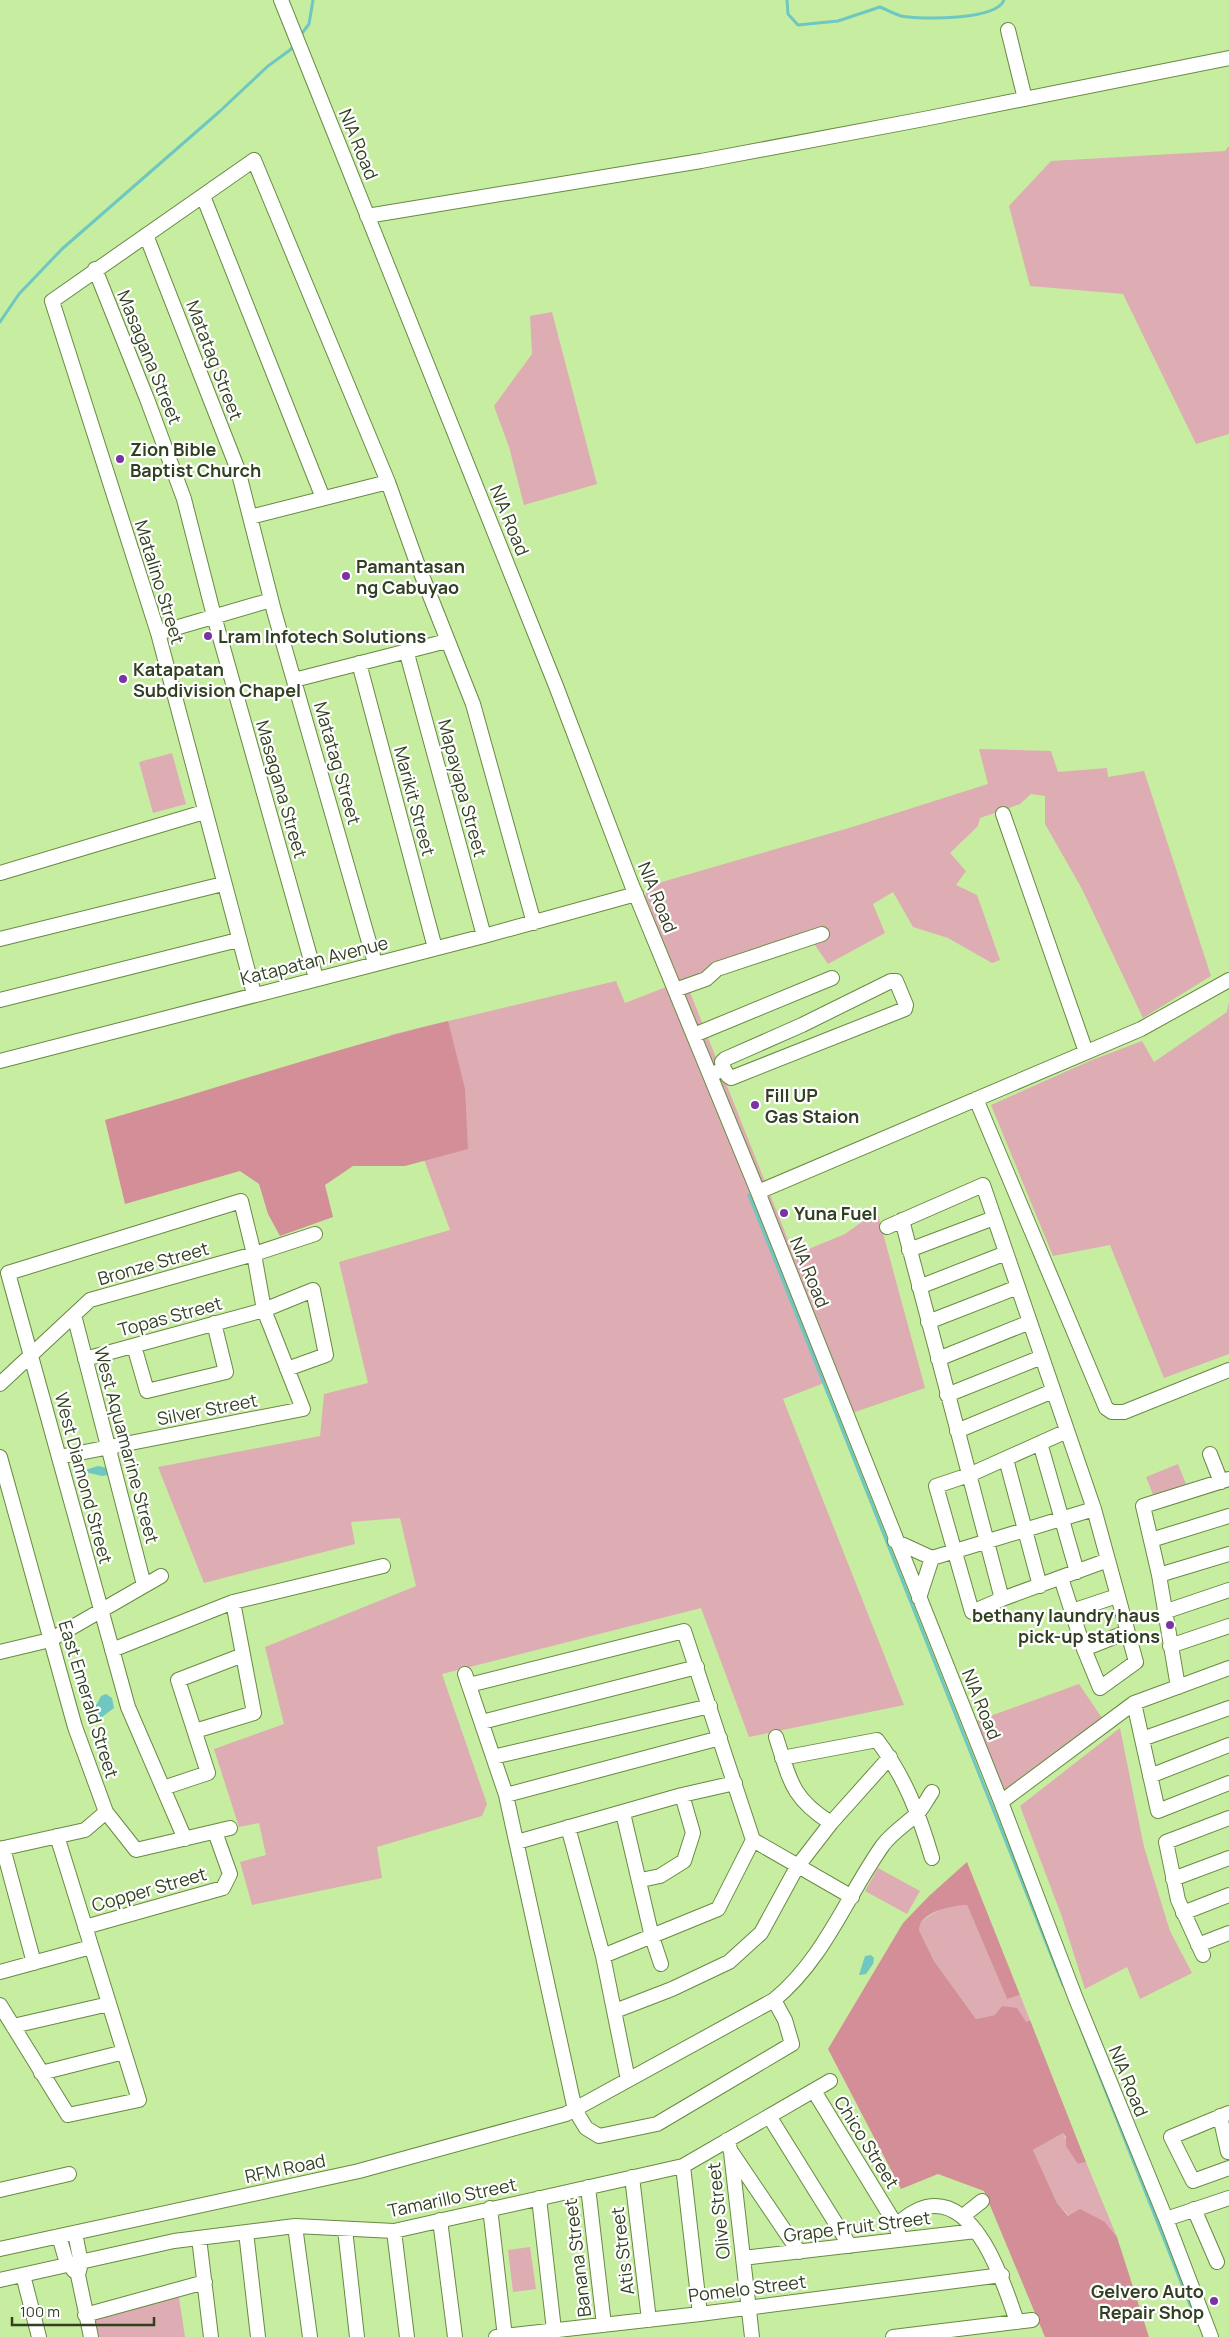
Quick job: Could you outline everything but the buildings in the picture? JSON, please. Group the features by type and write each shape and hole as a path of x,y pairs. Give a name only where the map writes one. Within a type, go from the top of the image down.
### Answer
{"street":[{"name":"NIA Road","path":"281,0 556,686 636,894 758,1192 895,1540 1001,1802 1076,2000 1166,2219 1211,2337"},
{"path":"1008,30 1025,99"},
{"path":"367,216 701,161 1229,58"},
{"path":"94,269 254,160 388,482 447,641 473,704 534,923"},
{"path":"203,196 323,498"},
{"name":"Matatag Street","path":"146,234 238,470 271,600 376,963"},
{"name":"Matalino Street","path":"94,269 52,301 158,633 223,884 254,994"},
{"name":"Masagana Street","path":"94,269 147,399 184,499 214,616 316,978"},
{"path":"250,517 388,482"},
{"path":"158,633 271,600"},
{"path":"294,680 447,641"},
{"name":"Mapayapa Street","path":"406,650 484,936"},
{"name":"Marikit Street","path":"359,663 435,948"},
{"path":"0,873 204,812"},
{"path":"1003,814 1086,1052"},
{"path":"0,939 223,884"},
{"name":"Katapatan Avenue","path":"0,1061 534,923 636,894"},
{"path":"675,990 706,979 717,970 822,934"},
{"path":"0,1000 238,940"},
{"path":"694,1034 832,978"},
{"path":"758,1192 1141,1029 1229,980"},
{"path":"894,981 906,1004 905,1009 731,1078 728,1076 722,1062 725,1058 802,1025 894,981"},
{"path":"802,1025 811,1046"},
{"path":"710,1075 724,1069"},
{"path":"976,1099 1106,1408 1112,1412 1124,1412 1229,1370"},
{"path":"887,1227 983,1185 1094,1509 1136,1662 1100,1688 1084,1648 1061,1578"},
{"name":"West Diamond Street","path":"185,1839 128,1707 8,1274 241,1202 254,1254"},
{"path":"909,1250 994,1218"},
{"path":"902,1220 1002,1599"},
{"name":"Bronze Street","path":"0,1384 90,1300 254,1254 315,1234"},
{"path":"919,1287 1006,1253"},
{"path":"254,1254 264,1310 287,1369"},
{"path":"928,1322 1018,1287"},
{"name":"Topas Street","path":"85,1359 264,1310 313,1290 326,1356 287,1369"},
{"name":"West Aquamarine Street","path":"74,1315 144,1585"},
{"path":"938,1359 1030,1322"},
{"path":"134,1346 147,1391 226,1372 214,1323"},
{"path":"947,1395 1042,1357"},
{"name":"Silver Street","path":"59,1457 303,1410 287,1369"},
{"path":"957,1431 1053,1391"},
{"path":"1067,1431 969,1476 936,1486 972,1612 1108,1560"},
{"path":"1040,1443 1077,1572"},
{"path":"1178,1687 1159,1575 1143,1506 1225,1480 1210,1454"},
{"name":"East Emerald Street","path":"0,1457 75,1727 106,1812 136,1850 230,1828"},
{"path":"1006,1459 1040,1586"},
{"path":"895,1540 932,1558 1094,1509"},
{"path":"1151,1540 1229,1516"},
{"path":"1159,1575 1229,1554"},
{"path":"919,1598 932,1558"},
{"path":"112,1650 233,1602 383,1566"},
{"path":"0,1652 50,1640 161,1576"},
{"path":"1164,1612 1229,1590"},
{"path":"1072,1611 1118,1596"},
{"path":"195,1732 254,1712 233,1602"},
{"path":"1170,1646 1229,1626"},
{"path":"774,2000 785,2020 792,2044 657,2124 599,2136 586,2128 575,2110 506,1795 467,1680 684,1631 753,1840 852,1897"},
{"path":"1084,1648 1127,1632"},
{"path":"163,1788 208,1773 178,1680 243,1655"},
{"path":"482,1722 697,1667"},
{"path":"1001,1802 1134,1703 1229,1668"},
{"path":"1134,1703 1158,1811 1229,1783"},
{"path":"494,1757 710,1706"},
{"path":"1142,1739 1229,1708"},
{"path":"776,1737 794,1791 810,1810 831,1823"},
{"path":"506,1795 720,1738"},
{"path":"782,1758 876,1740 890,1757 918,1812 932,1858"},
{"path":"1150,1776 1229,1745"},
{"path":"615,2011 672,1989 729,1962 761,1933 797,1867 831,1823 890,1757"},
{"path":"517,1842 682,1795 735,1783"},
{"name":"RFM Road","path":"0,2249 359,2171 575,2110 774,2000 800,1977 884,1844 918,1812 932,1792"},
{"path":"641,1880 660,1876 684,1861 693,1832 682,1795"},
{"path":"34,1963 2,1848 86,1830 106,1812"},
{"path":"624,1813 641,1880 652,1937 661,1964"},
{"path":"1229,1818 1166,1842 1178,1900 1200,1950 1229,1933"},
{"path":"568,1827 603,1956 628,2080"},
{"name":"Copper Street","path":"84,1926 223,1888 230,1874 216,1832"},
{"path":"0,2006 68,2115 139,2100 56,1836"},
{"path":"603,1956 718,1909 753,1840"},
{"path":"1173,1879 1229,1858"},
{"path":"1183,1913 1229,1895"},
{"path":"0,1972 91,1947"},
{"path":"13,2026 109,2004"},
{"path":"41,2073 124,2052"},
{"name":"Tamarillo Street","path":"0,2280 76,2268 174,2241 295,2226 394,2232 490,2208 683,2166 729,2146 769,2116 830,2081"},
{"name":"Chico Street","path":"814,2091 896,2225 899,2240"},
{"path":"1229,2153 1224,2114 1171,2137 1193,2181 1229,2168"},
{"path":"769,2116 850,2246"},
{"path":"729,2146 799,2252"},
{"name":"Olive Street","path":"729,2146 752,2337"},
{"path":"683,2166 700,2314"},
{"path":"0,2190 69,2174"},
{"name":"Atis Street","path":"632,2177 649,2320"},
{"name":"Banana Street","path":"588,2187 604,2325"},
{"path":"539,2198 554,2330"},
{"path":"1166,2219 1229,2198"},
{"path":"963,2216 982,2201"},
{"path":"896,2225 912,2212 927,2206 950,2208 963,2216 976,2231 1002,2275 1017,2322"},
{"path":"490,2208 502,2337"},
{"path":"1194,2209 1217,2262"},
{"path":"440,2220 455,2337"},
{"path":"295,2226 310,2337"},
{"path":"345,2229 357,2337"},
{"name":"Grape Fruit Street","path":"742,2258 976,2231"},
{"path":"246,2232 258,2337"},
{"path":"394,2232 407,2337"},
{"path":"74,2233 76,2268 91,2337"},
{"path":"59,2236 76,2268"},
{"path":"199,2238 211,2337"},
{"path":"23,2275 40,2337"},
{"name":"Pomelo Street","path":"502,2337 700,2314 1002,2275"},
{"path":"85,2315 205,2282"},
{"path":"892,2337 1032,2320"}],"shaded area":[{"path":"1229,146 1229,434 1196,444 1123,294 1030,286 1009,206 1051,161 1225,151"},
{"path":"552,312 597,484 524,505 509,447 494,406 532,354 530,316"},
{"path":"979,749 1051,751 1058,772 1107,768 1108,777 1144,771 1211,976 1143,1018 1082,889 1045,824 1045,796 1031,794 1020,804 980,818 978,826 950,853 966,871 956,885 977,895 1000,960 992,963 948,938 913,927 893,892 873,904 885,933 828,964 810,938 686,982 794,1255 845,1234 877,1211 925,1388 852,1413 837,1378 783,1399 904,1705 749,1737 701,1608 442,1674 487,1804 482,1816 377,1847 382,1878 252,1905 240,1862 266,1855 259,1823 239,1827 214,1749 284,1724 265,1647 416,1586 400,1518 351,1522 355,1544 204,1583 158,1467 320,1436 324,1394 368,1383 339,1262 450,1230 407,1113 390,1035 616,981 625,1003 679,982 645,897 648,886 849,828 988,784"},
{"path":"172,753 186,804 153,813 139,762"},
{"path":"1229,1002 1229,1354 1164,1378 1110,1245 1053,1256 991,1105 1092,1060 1142,1041 1154,1062 1227,1012"},
{"path":"448,1021 465,1089 468,1149 405,1166 353,1166 325,1185 333,1217 280,1236 268,1214 259,1184 240,1171 125,1204 105,1120 319,1056"},
{"path":"1178,1464 1186,1484 1154,1497 1146,1477"},
{"path":"1079,1684 1102,1718 1003,1795 976,1721"},
{"path":"1120,1728 1144,1847 1170,1931 1192,1973 1140,1999 1127,1967 1085,1989 1062,1917 1020,1806"},
{"path":"967,1862 1020,1995 1007,1999 967,1905 954,1906 930,1914 920,1924 919,1930 934,1961 976,2019 995,2015 1002,2006 1017,2008 1026,2022 1030,2020 1086,2162 1078,2164 1066,2146 1066,2137 1063,2133 1033,2150 1057,2203 1068,2216 1080,2209 1105,2222 1117,2237 1149,2337 1045,2337 984,2191 938,2174 901,2189 828,2049 903,1923 929,1896"},
{"path":"878,1868 920,1891 907,1914 865,1891"},
{"path":"954,1905 967,1905 1007,1999 1020,1995 1030,2020 1026,2022 995,2015 976,2019 934,1961 919,1930 919,1925 935,1912"},
{"path":"1063,2133 1078,2164 1086,2162 1117,2237 1105,2222 1069,2216 1057,2203 1033,2150"},
{"path":"530,2247 536,2289 513,2292 508,2250"},
{"path":"178,2291 185,2337 99,2337 93,2314"}],"water":[{"path":"98,1466 107,1468 108,1475 102,1476 85,1472 85,1470"},
{"path":"106,1694 112,1698 114,1708 102,1717 96,1717 91,1713 92,1707 97,1704 101,1696"},
{"path":"871,1955 874,1958 873,1964 866,1974 859,1975 865,1956"}],"waterway":[{"path":"300,36 309,24 313,0"},
{"path":"787,0 788,14 798,25 838,21 880,7 901,16 911,17 941,18 974,15 988,12 998,7 1004,0"},
{"path":"0,322 19,294 62,249 295,44"},
{"path":"749,1195 1063,1985"},
{"path":"1080,2026 1198,2325"}],"place":[{"name":"Zion Bible Baptist Church","path":"120,459"},
{"name":"Pamantasan ng Cabuyao","path":"346,576"},
{"name":"Lram Infotech Solutions","path":"208,636"},
{"name":"Katapatan Subdivision Chapel","path":"123,679"},
{"name":"Fill UP Gas Staion","path":"755,1105"},
{"name":"Yuna Fuel","path":"784,1213"},
{"name":"bethany laundry haus pick-up stations","path":"1170,1625"},
{"name":"Gelvero Auto Repair Shop","path":"1214,2301"}]}
